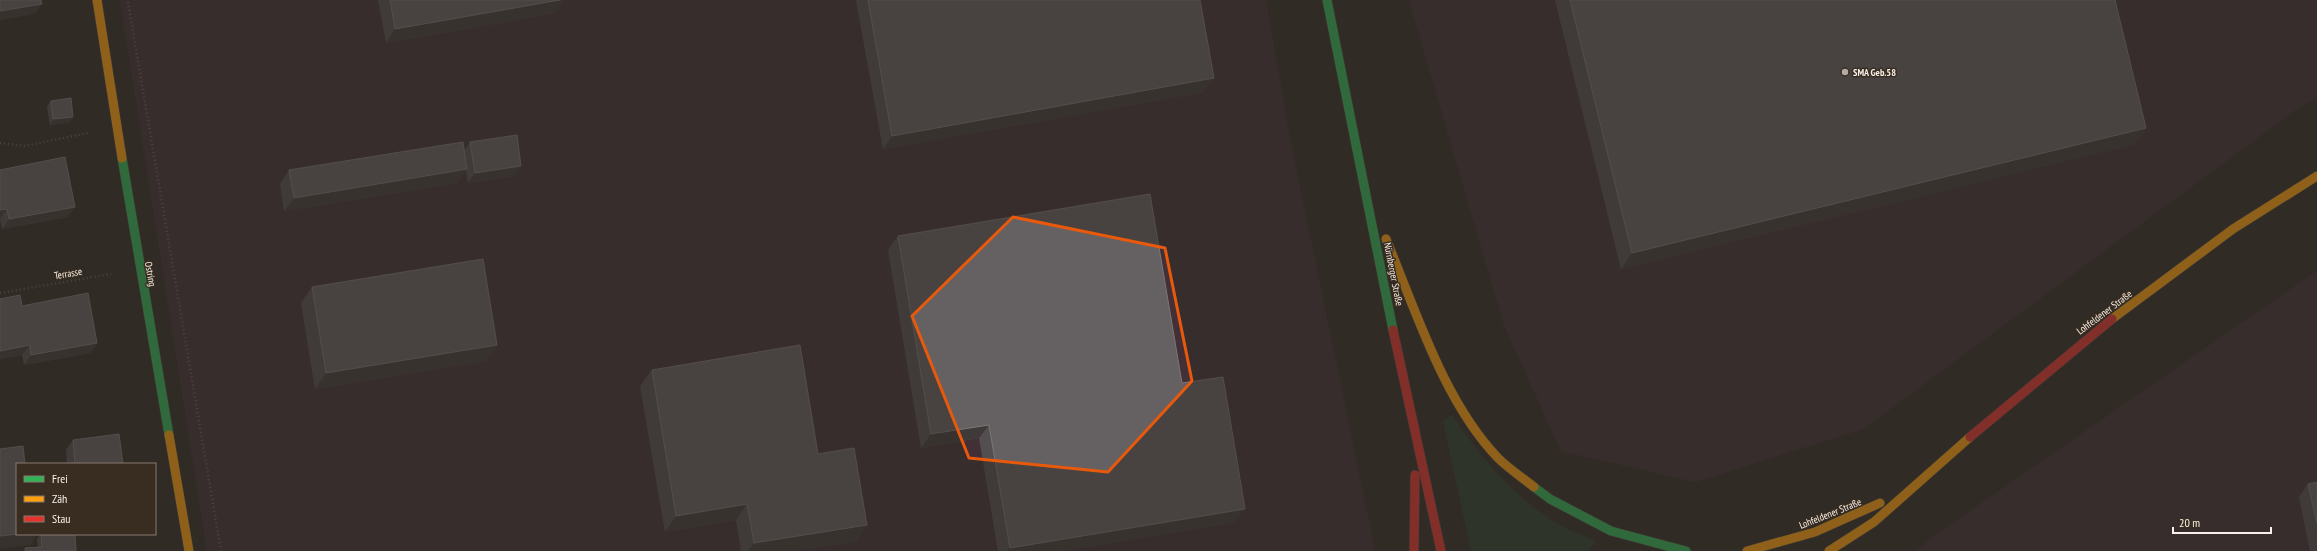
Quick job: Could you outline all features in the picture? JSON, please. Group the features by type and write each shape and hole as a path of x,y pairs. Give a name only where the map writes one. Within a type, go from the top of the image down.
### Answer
{"main road":[{"name":"Ostring","path":"97,0 139,268 189,551"},
{"name":"Nürnberger Straße","path":"1327,0 1369,199 1415,442 1441,551"},
{"name":"Lohfeldener Straße","path":"1829,551 1874,522 1918,482 2091,334 2233,229 2317,176"},
{"path":"1369,199 1446,381 1471,425 1499,459 1550,500 1611,531 1686,551"},
{"path":"1414,551 1415,442"},
{"name":"Lohfeldener Straße","path":"1746,551 1778,544 1820,531 1860,514 1918,482"}],"path":[{"path":"128,0 221,551"},
{"path":"0,143 24,146 88,133"},
{"name":"Terrasse","path":"0,293 139,268"}],"highlighted area":[{"path":"1013,217 1165,248 1192,381 1108,472 969,458 912,316"}],"shaded area":[{"path":"120,0 1266,0 1290,139 1375,551 207,551"},
{"path":"1409,0 2317,0 2317,98 2298,108 1863,429 1695,482 1561,451 1504,325"},
{"path":"2317,271 2317,551 1915,551 1937,534"}],"green space":[{"path":"1452,415 1487,462 1528,503 1564,527 1596,541 1588,551 1471,551 1443,421"}],"building":[{"path":"0,0 41,0 42,4 0,11"},
{"path":"390,0 560,0 395,29"},
{"path":"868,0 1200,0 1214,78 892,136"},
{"name":"SMA Geb.58","path":"1570,0 2115,0 2146,128 1632,253"},
{"path":"71,98 73,117 53,119 51,101"},
{"path":"517,135 521,166 475,173 470,142"},
{"path":"463,142 467,169 294,198 289,170"},
{"path":"65,157 75,207 9,219 7,209 0,210 0,170"},
{"path":"1150,194 1182,383 1223,377 1245,509 1010,548 989,425 931,434 898,236"},
{"path":"483,259 497,345 326,373 312,287"},
{"path":"88,293 97,343 31,355 30,345 0,351 0,299 20,295 22,306"},
{"path":"800,345 818,454 854,448 867,525 754,543 747,504 676,516 652,370"},
{"path":"119,434 123,463 75,463 73,440"},
{"path":"23,446 25,463 16,463 16,534 0,536 0,449"},
{"path":"2317,482 2317,523 2308,484"},
{"path":"41,535 75,535 76,551 26,551 25,548 42,547"}],"traffic: fast":[{"path":"1327,0 1393,330"},
{"path":"122,158 169,435"},
{"path":"1534,487 1550,499 1611,531 1686,551"}],"traffic: slow":[{"path":"97,0 122,158"},
{"path":"2112,319 2233,229 2317,176"},
{"path":"1386,239 1420,325 1447,383 1462,410 1479,435 1498,458 1534,487"},
{"path":"169,435 189,551"},
{"path":"1829,551 1874,522 1970,437"},
{"path":"1747,551 1815,532 1880,503"}],"traffic: jam":[{"path":"1970,437 2112,319"},
{"path":"1393,330 1441,551"},
{"path":"1414,551 1415,475"}],"place":[{"name":"SMA Geb.58","path":"1845,72"}]}
